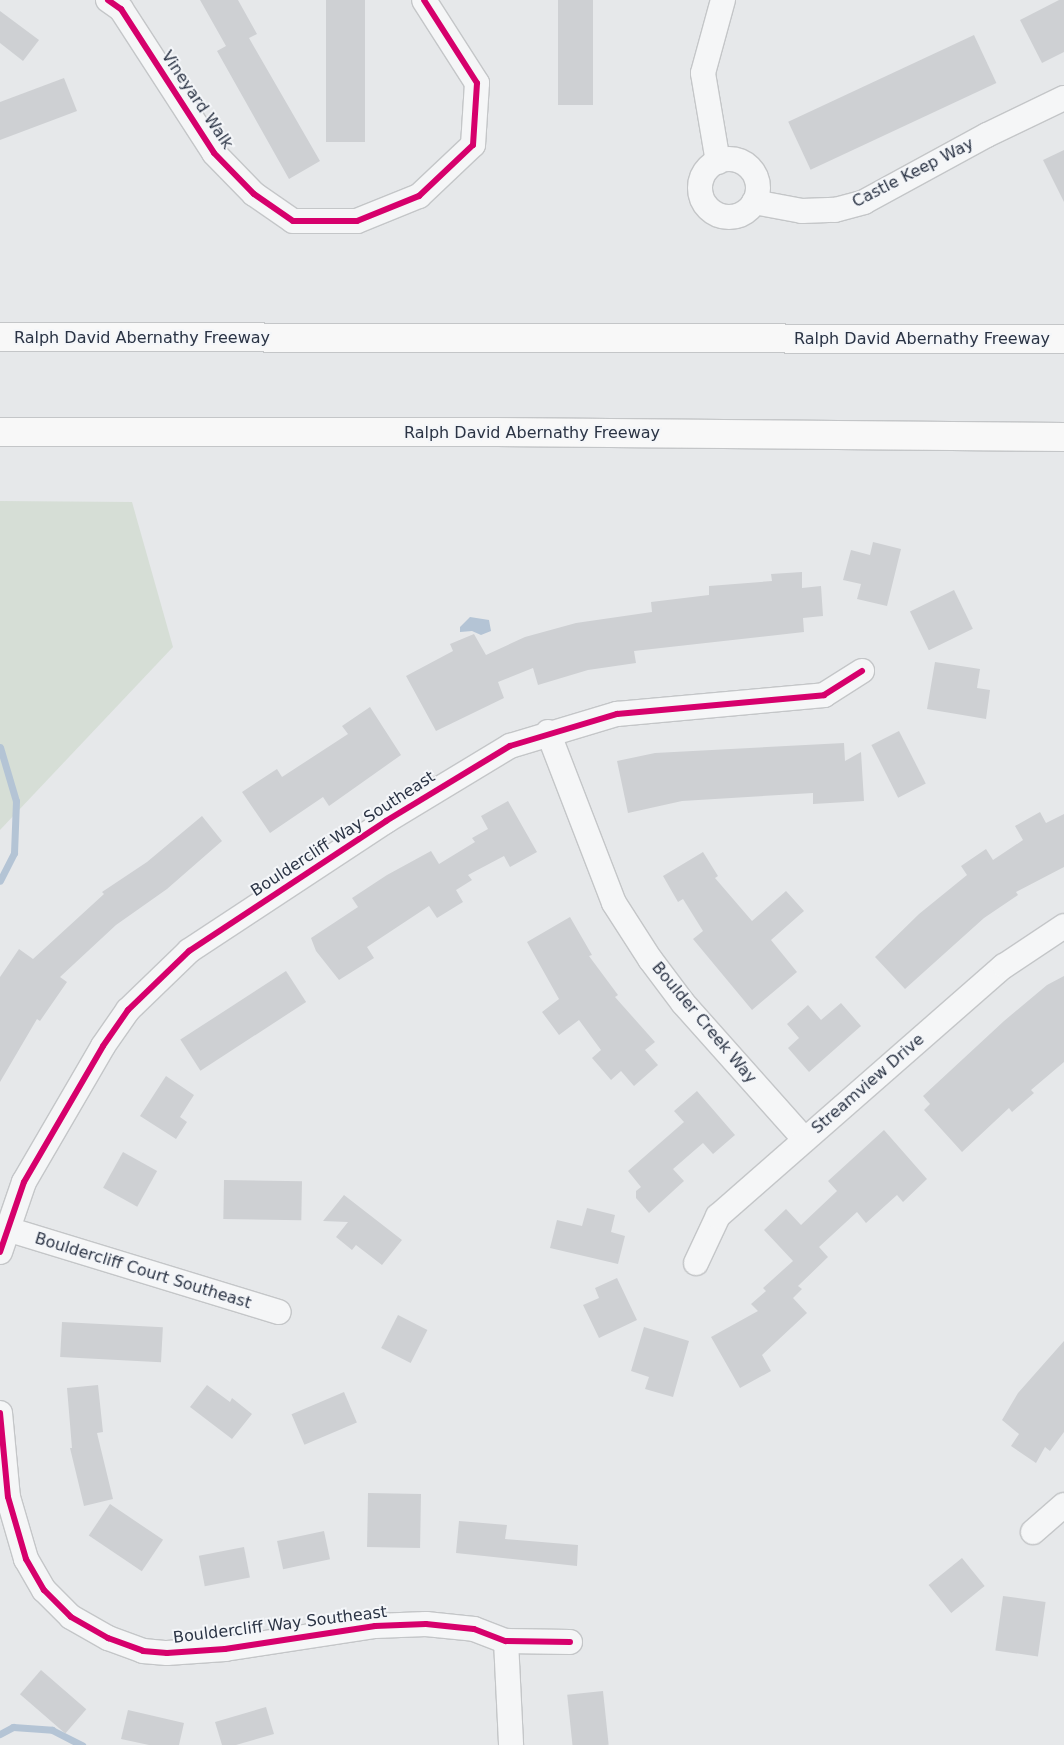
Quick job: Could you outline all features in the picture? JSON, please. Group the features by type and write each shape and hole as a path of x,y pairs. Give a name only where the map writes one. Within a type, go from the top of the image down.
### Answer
{"highway":[{"name":"Ralph David Abernathy Freeway","path":"0,337 1064,339"},
{"name":"Ralph David Abernathy Freeway","path":"0,432 504,432 1064,438"}],"street":[{"name":"Vineyard Walk","path":"108,0 121,9 214,154 254,194 293,221 357,221 419,196 473,145 477,83 424,0"},
{"path":"718,162 703,73 723,0"},
{"name":"Castle Keep Way","path":"754,202 802,211 835,210 864,202 987,135 1064,98"},
{"path":"729,160 749,168 757,185 754,202 738,216 726,217 711,211 704,203 700,184 704,173 718,162 729,160"},
{"name":"Bouldercliff Way Southeast","path":"0,1252 7,1229 37,1158 103,1046 128,1010 154,982 189,951 386,821 510,746 548,732 617,714 824,695 862,671"},
{"name":"Boulder Creek Way","path":"548,732 614,903 650,959 683,1003 804,1139"},
{"name":"Streamview Drive","path":"696,1264 718,1216 1004,966 1064,926"},
{"name":"Bouldercliff Court Southeast","path":"7,1229 279,1312"},
{"name":"Bouldercliff Way Southeast","path":"0,1413 8,1496 26,1559 44,1590 71,1617 108,1638 143,1652 167,1652 226,1649 375,1626 426,1624 474,1629 506,1641 570,1642"},
{"path":"1032,1532 1064,1504"},
{"path":"506,1641 511,1745"}],"shaded area":[{"path":"0,501 132,502 173,647 0,830"}],"water":[{"path":"470,617 489,620 491,631 481,635 472,631 460,632 460,627"}],"building":[{"path":"200,0 238,0 257,34 249,38 320,161 289,179 217,51 226,46"},
{"path":"326,0 365,0 365,142 326,142"},
{"path":"558,0 593,0 593,105 558,105"},
{"path":"1059,0 1064,0 1064,52 1042,63 1020,20"},
{"path":"0,11 39,40 23,61 0,43"},
{"path":"974,35 996,83 811,170 788,122"},
{"path":"64,78 77,111 0,140 0,102"},
{"path":"1064,150 1064,202 1043,160"},
{"path":"873,542 901,549 887,606 857,599 861,584 843,580 851,550 870,555"},
{"path":"802,572 802,588 821,586 823,616 803,618 804,632 634,651 636,663 588,670 538,685 533,668 498,682 504,698 436,731 406,676 453,651 450,644 474,634 486,655 525,637 576,623 652,612 651,602 709,595 709,586 772,581 771,574"},
{"path":"954,590 973,629 929,650 910,611"},
{"path":"935,662 980,669 977,688 990,690 986,719 927,709"},
{"path":"370,707 401,755 329,806 323,797 270,833 242,792 277,769 282,777 348,734 342,726"},
{"path":"899,731 926,784 898,798 871,745"},
{"path":"844,743 845,761 861,752 864,801 813,804 813,793 682,801 628,813 617,761 655,753"},
{"path":"508,801 537,852 510,867 504,856 468,875 472,880 456,890 463,902 437,918 429,906 367,947 374,958 339,980 316,951 311,938 358,907 352,898 387,875 431,851 439,864 475,842 472,838 488,829 481,816"},
{"path":"1040,812 1046,823 1064,814 1064,867 1016,892 1018,895 984,918 905,989 875,957 919,914 967,875 961,866 986,849 993,860 1023,840 1015,826"},
{"path":"202,816 222,841 167,889 116,925 60,977 67,982 40,1021 37,1019 0,1082 0,977 19,949 33,959 104,894 102,892 147,862"},
{"path":"703,852 718,876 715,878 752,921 786,891 804,911 771,940 797,972 752,1010 693,939 703,931 683,899 678,902 663,876"},
{"path":"570,917 592,955 589,956 618,995 615,997 655,1042 645,1050 658,1065 634,1086 621,1071 611,1080 592,1058 601,1050 579,1020 559,1035 542,1012 559,999 527,942"},
{"path":"286,971 306,1002 200,1071 180,1040"},
{"path":"1064,976 1064,1062 1031,1090 1034,1093 1012,1112 1009,1108 962,1152 924,1110 930,1104 923,1096 1004,1021 1047,985"},
{"path":"841,1003 861,1026 809,1072 788,1048 799,1038 787,1024 808,1005 821,1020"},
{"path":"166,1076 194,1095 180,1117 187,1122 176,1139 140,1116"},
{"path":"697,1091 735,1135 713,1154 703,1143 673,1169 684,1181 649,1213 636,1198 636,1191 641,1187 628,1171 684,1122 674,1111"},
{"path":"884,1130 927,1179 903,1202 897,1195 866,1223 857,1212 819,1247 828,1257 798,1286 802,1289 793,1298 807,1313 762,1355 771,1371 740,1388 711,1337 758,1311 751,1304 766,1291 763,1288 793,1261 764,1230 786,1209 801,1225 837,1191 828,1181"},
{"path":"123,1152 157,1171 137,1207 103,1188"},
{"path":"224,1180 302,1181 301,1220 223,1219"},
{"path":"344,1195 402,1240 382,1265 356,1245 352,1250 336,1237 348,1222 323,1221"},
{"path":"587,1208 615,1215 611,1232 625,1236 618,1264 550,1248 557,1220 582,1226"},
{"path":"617,1278 637,1320 599,1338 583,1305 599,1298 595,1288"},
{"path":"398,1315 427,1330 411,1363 381,1348"},
{"path":"62,1322 163,1327 161,1362 60,1357"},
{"path":"644,1327 689,1341 673,1397 645,1389 649,1377 631,1371"},
{"path":"1064,1341 1064,1432 1050,1451 1045,1447 1036,1463 1011,1446 1019,1434 1002,1420 1018,1393"},
{"path":"98,1385 103,1432 97,1433 113,1499 84,1506 70,1448 72,1448 67,1388"},
{"path":"207,1385 230,1402 232,1398 252,1414 232,1439 190,1407"},
{"path":"344,1392 357,1422 304,1445 292,1414"},
{"path":"368,1493 421,1494 420,1548 367,1547"},
{"path":"110,1504 163,1540 142,1571 89,1536"},
{"path":"459,1521 507,1525 505,1539 578,1545 577,1566 456,1553"},
{"path":"324,1531 330,1559 283,1569 277,1541"},
{"path":"244,1547 250,1577 205,1586 199,1556"},
{"path":"962,1558 985,1586 951,1613 929,1585"},
{"path":"1003,1596 1046,1602 1038,1656 995,1650"},
{"path":"41,1670 86,1709 65,1734 20,1694"},
{"path":"603,1691 609,1745 572,1745 567,1695"},
{"path":"266,1707 274,1734 236,1745 222,1745 215,1722"},
{"path":"128,1710 184,1723 179,1745 149,1745 121,1739"}],"waterway":[{"path":"0,747 16,801 14,853 0,881"},
{"path":"0,1734 13,1727 52,1730 82,1745"}],"cycle path":[{"path":"108,0 121,9 214,153 254,194 293,221 357,221 419,196 473,145 477,83 424,0"},
{"path":"0,1252 24,1182 103,1046 128,1010 189,951 386,821 510,746 617,714 824,695 862,671"},
{"path":"0,1413 8,1497 26,1559 44,1590 71,1617 108,1638 143,1651 167,1653 225,1649 375,1626 426,1624 474,1629 506,1641 570,1642"}]}
